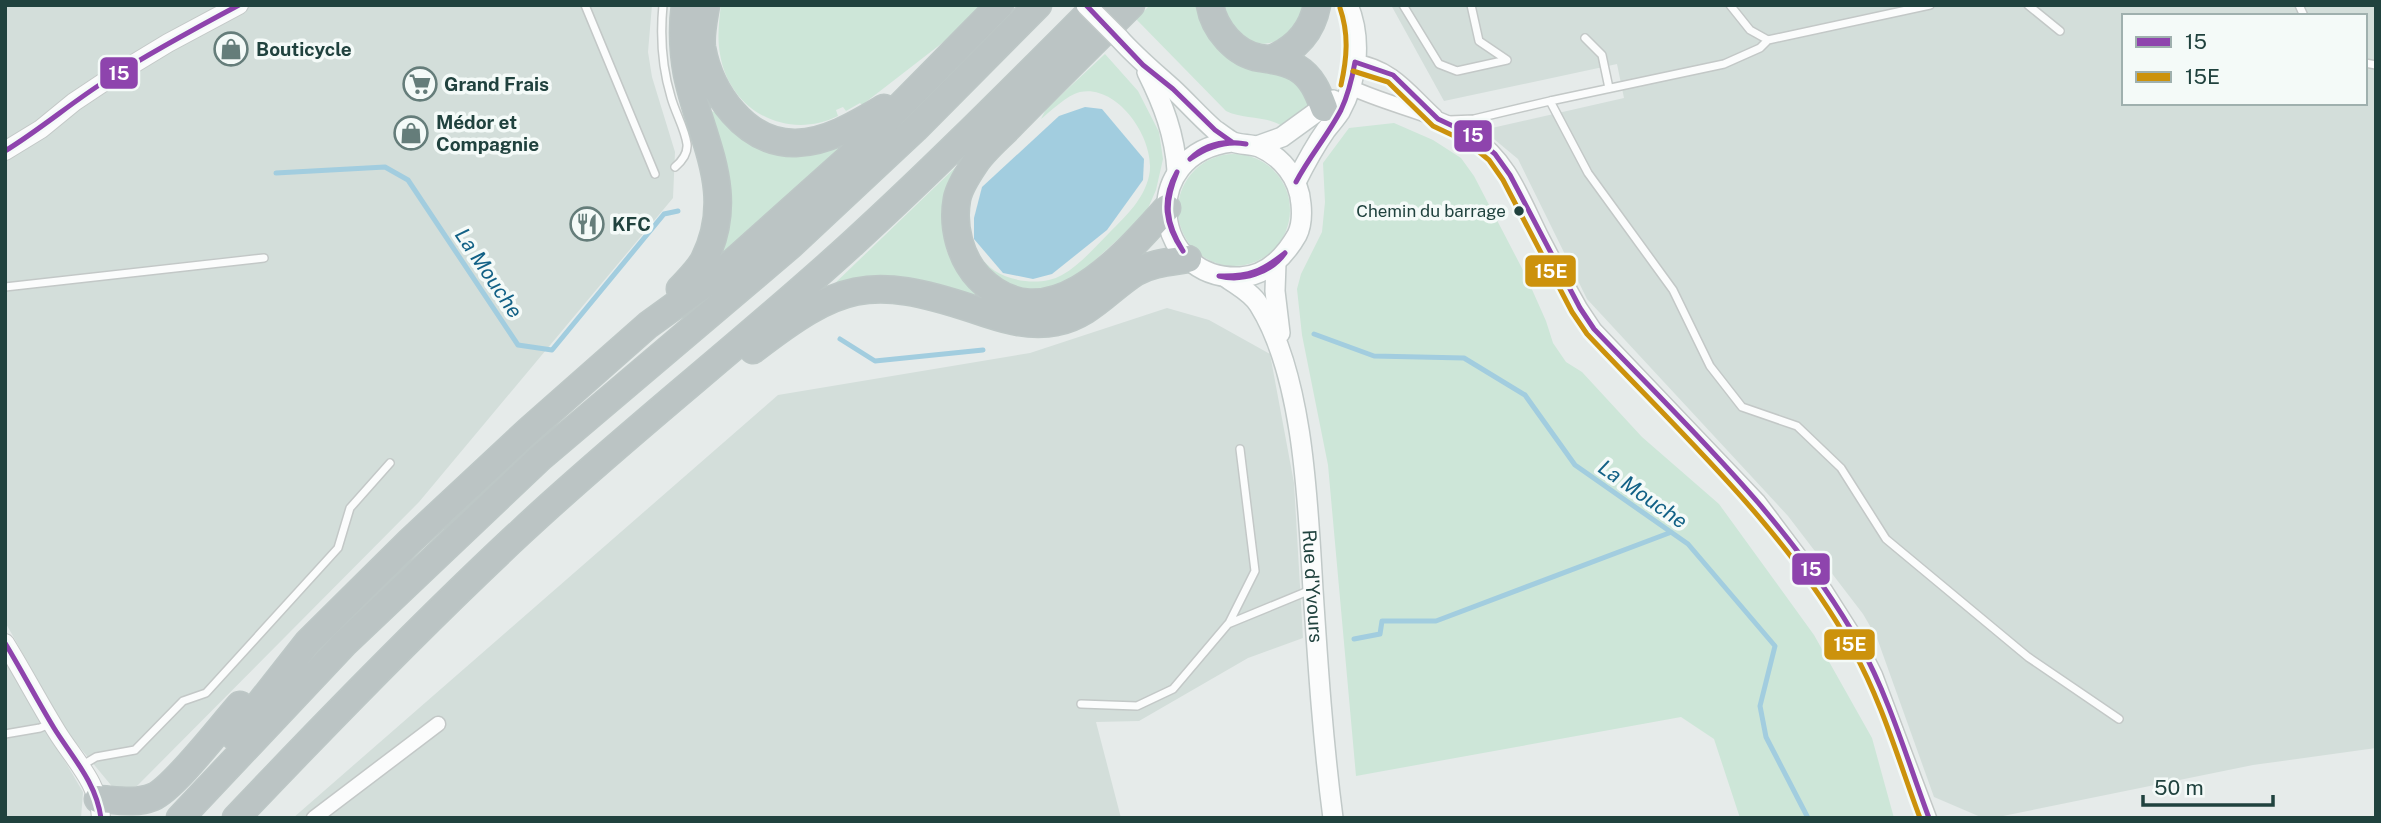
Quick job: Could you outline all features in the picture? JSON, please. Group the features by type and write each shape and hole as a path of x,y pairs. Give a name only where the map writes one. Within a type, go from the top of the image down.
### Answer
{"highway":[{"path":"649,325 702,263 713,240 717,214 716,179 710,148 687,77 683,50 685,5"},
{"path":"706,5 702,46 711,78 727,108 747,126 773,139 795,143 822,139 848,129 910,94"},
{"path":"199,796 207,767 308,642 410,541 529,430 649,325 724,270 848,159 1000,5"},
{"path":"180,818 344,644 540,458 791,245 915,129 1038,5"},
{"path":"236,818 362,687 522,531 682,389 852,244 1097,5"},
{"path":"1131,5 974,163 957,198 957,233 962,253 973,271 988,287 1006,297 1027,302 1048,301 1071,295 1094,281 1167,208"},
{"path":"1210,5 1218,29 1242,52 1298,68 1311,79 1319,92 1325,119"},
{"path":"1271,59 1282,55 1306,35 1315,18 1317,5"},
{"path":"682,389 718,377 787,324 844,293 866,289 909,291 1018,322 1054,323 1072,318 1089,308 1138,271 1152,265 1188,259"},
{"path":"99,808 152,797 170,786 271,669 308,642"}],"main road":[{"path":"1086,5 1143,65 1173,89 1215,130 1233,142"},
{"path":"1296,183 1325,119 1350,87 1357,41 1355,21 1348,5"},
{"path":"1143,65 1160,99 1174,139 1177,171"},
{"path":"1257,146 1325,119"},
{"path":"1233,142 1257,146 1272,154 1285,166 1296,183 1301,198 1299,231 1276,263 1261,272 1245,277 1212,275 1188,259 1175,243 1169,228 1169,188 1177,171 1201,150 1217,143 1233,142"},
{"path":"1276,263 1275,291 1282,355"},
{"path":"1227,278 1258,302 1282,355"},
{"name":"Rue d'Yvours","path":"1282,355 1304,471 1324,744 1333,818"}],"street":[{"path":"5,151 41,129 107,80 239,5"},
{"path":"1355,62 1393,75 1438,120"},
{"path":"1350,87 1472,135 1495,154 1510,176 1580,308 1594,329 1758,501 1825,590 1860,645 1875,675 1929,818"},
{"path":"5,643 80,767 99,808"},
{"path":"314,818 438,724"}],"lane":[{"path":"585,5 654,174"},
{"path":"663,5 664,68 687,145 684,158 675,167"},
{"path":"1403,5 1440,64 1457,71 1507,60 1479,41 1471,5"},
{"path":"1730,5 1750,30 1768,40"},
{"path":"1438,120 1474,119 1724,64 1760,48 1768,40 1930,5"},
{"path":"2028,5 2060,31"},
{"path":"1585,38 1602,55 1609,88"},
{"path":"1550,101 1588,173 1673,290 1710,366 1742,407 1797,426 1841,468 1886,539 2028,657 2119,719"},
{"path":"5,287 264,258"},
{"path":"1081,704 1137,706 1173,689 1228,624 1255,571 1240,449"},
{"path":"80,767 96,757 135,750 183,701 206,694 338,548 350,508 390,463"},
{"path":"1228,624 1313,589"},
{"path":"5,734 40,728 52,723"}],"shaded area":[{"path":"5,5 652,5 648,52 652,77 675,152 673,198 419,502 137,786 115,790 67,732 5,622"},
{"path":"1391,5 2376,5 2376,748 2253,765 1993,818 1983,818 1934,797 1877,638 1863,614 1788,516 1587,299 1518,159 1483,130 1624,98 1617,64 1444,101"},
{"path":"1167,308 1209,320 1270,354 1294,483 1303,638 1248,658 1139,721 1096,722 1121,818 293,818 778,395 1030,353"},
{"path":"5,659 83,792 81,818 5,818"}],"green space":[{"path":"721,5 986,5 959,30 862,105 860,103 846,111 843,107 836,110 838,116 819,123 799,125 763,116 735,91 720,54 718,36"},
{"path":"1150,5 1198,5 1289,73 1315,105 1286,129 1273,122 1226,111 1136,19"},
{"path":"1222,5 1303,5 1297,23 1291,30 1283,37 1266,44 1242,37 1232,25"},
{"path":"1105,54 1138,91 1159,132 1163,159 1156,190 1145,215 1072,281 1051,288 1026,290 1006,284 990,274 979,256 995,271 1010,278 1046,281 1062,275 1093,250 1122,220 1134,207 1147,184 1150,162 1141,132 1121,106 1108,97 1094,92 1080,92 1041,119 1046,109"},
{"path":"707,111 717,112 732,130 757,144 848,142 716,259"},
{"path":"1394,123 1433,140 1461,158 1474,176 1526,276 1553,343 1566,362 1582,372 1642,437 1719,504 1814,635 1872,738 1894,818 1740,818 1714,739 1681,717 1356,776 1328,465 1302,335 1297,289 1301,274 1322,232 1325,202 1323,163 1349,128"},
{"path":"1234,154 1256,158 1274,170 1286,188 1290,210 1286,232 1274,250 1256,262 1234,266 1212,262 1194,250 1182,232 1178,210 1182,188 1194,170 1212,158"},
{"path":"962,161 945,197 942,225 947,252 961,275 1004,308 831,287"}],"water":[{"path":"1085,107 1102,109 1144,159 1143,180 1107,230 1052,274 1033,279 1003,273 974,239 974,218 982,187 1059,116"}],"waterway":[{"name":"La Mouche","path":"276,173 385,167 408,180 518,345 552,350 664,214 678,211"},
{"name":"La Mouche","path":"1314,334 1374,356 1464,358 1525,395 1575,465 1688,544 1775,646 1760,706 1766,737 1808,818"},
{"name":"La Mouche","path":"840,339 875,361 983,350"},
{"path":"1354,639 1380,634 1382,621 1436,621 1669,533"}],"transit line":[{"name":"15","path":"5,151 107,80 239,5"},
{"name":"15","path":"1086,5 1143,65 1232,142"},
{"name":"15E","path":"1340,8 1346,46 1341,85"},
{"name":"15","path":"1296,182 1341,110 1350,87 1355,62 1393,75 1438,119 1472,135 1495,154 1510,175 1580,308 1594,329 1737,479 1803,558 1833,601 1860,645 1880,686 1929,818"},
{"name":"15E","path":"1353,71 1388,82 1433,126 1467,142 1489,160 1503,180 1572,312 1587,334 1730,484 1796,564 1826,606 1863,670 1920,818"},
{"name":"15","path":"1190,159 1216,144 1246,144"},
{"name":"15","path":"1190,159 1216,146 1246,144"},
{"name":"15","path":"1177,172 1170,193 1168,212 1173,231 1183,251"},
{"name":"15","path":"1177,172 1169,193 1167,212 1172,232 1183,251"},
{"name":"15","path":"1219,276 1255,272 1285,253"},
{"name":"15","path":"1219,276 1237,278 1264,271 1285,253"},
{"name":"15","path":"5,643 54,728 89,781 101,818"}],"place":[{"name":"Bouticycle","path":"231,49"},
{"name":"Grand Frais","path":"420,84"},
{"name":"Médor et Compagnie","path":"411,133"},
{"name":"Chemin du barrage","path":"1519,211"},
{"name":"KFC","path":"587,224"}]}
